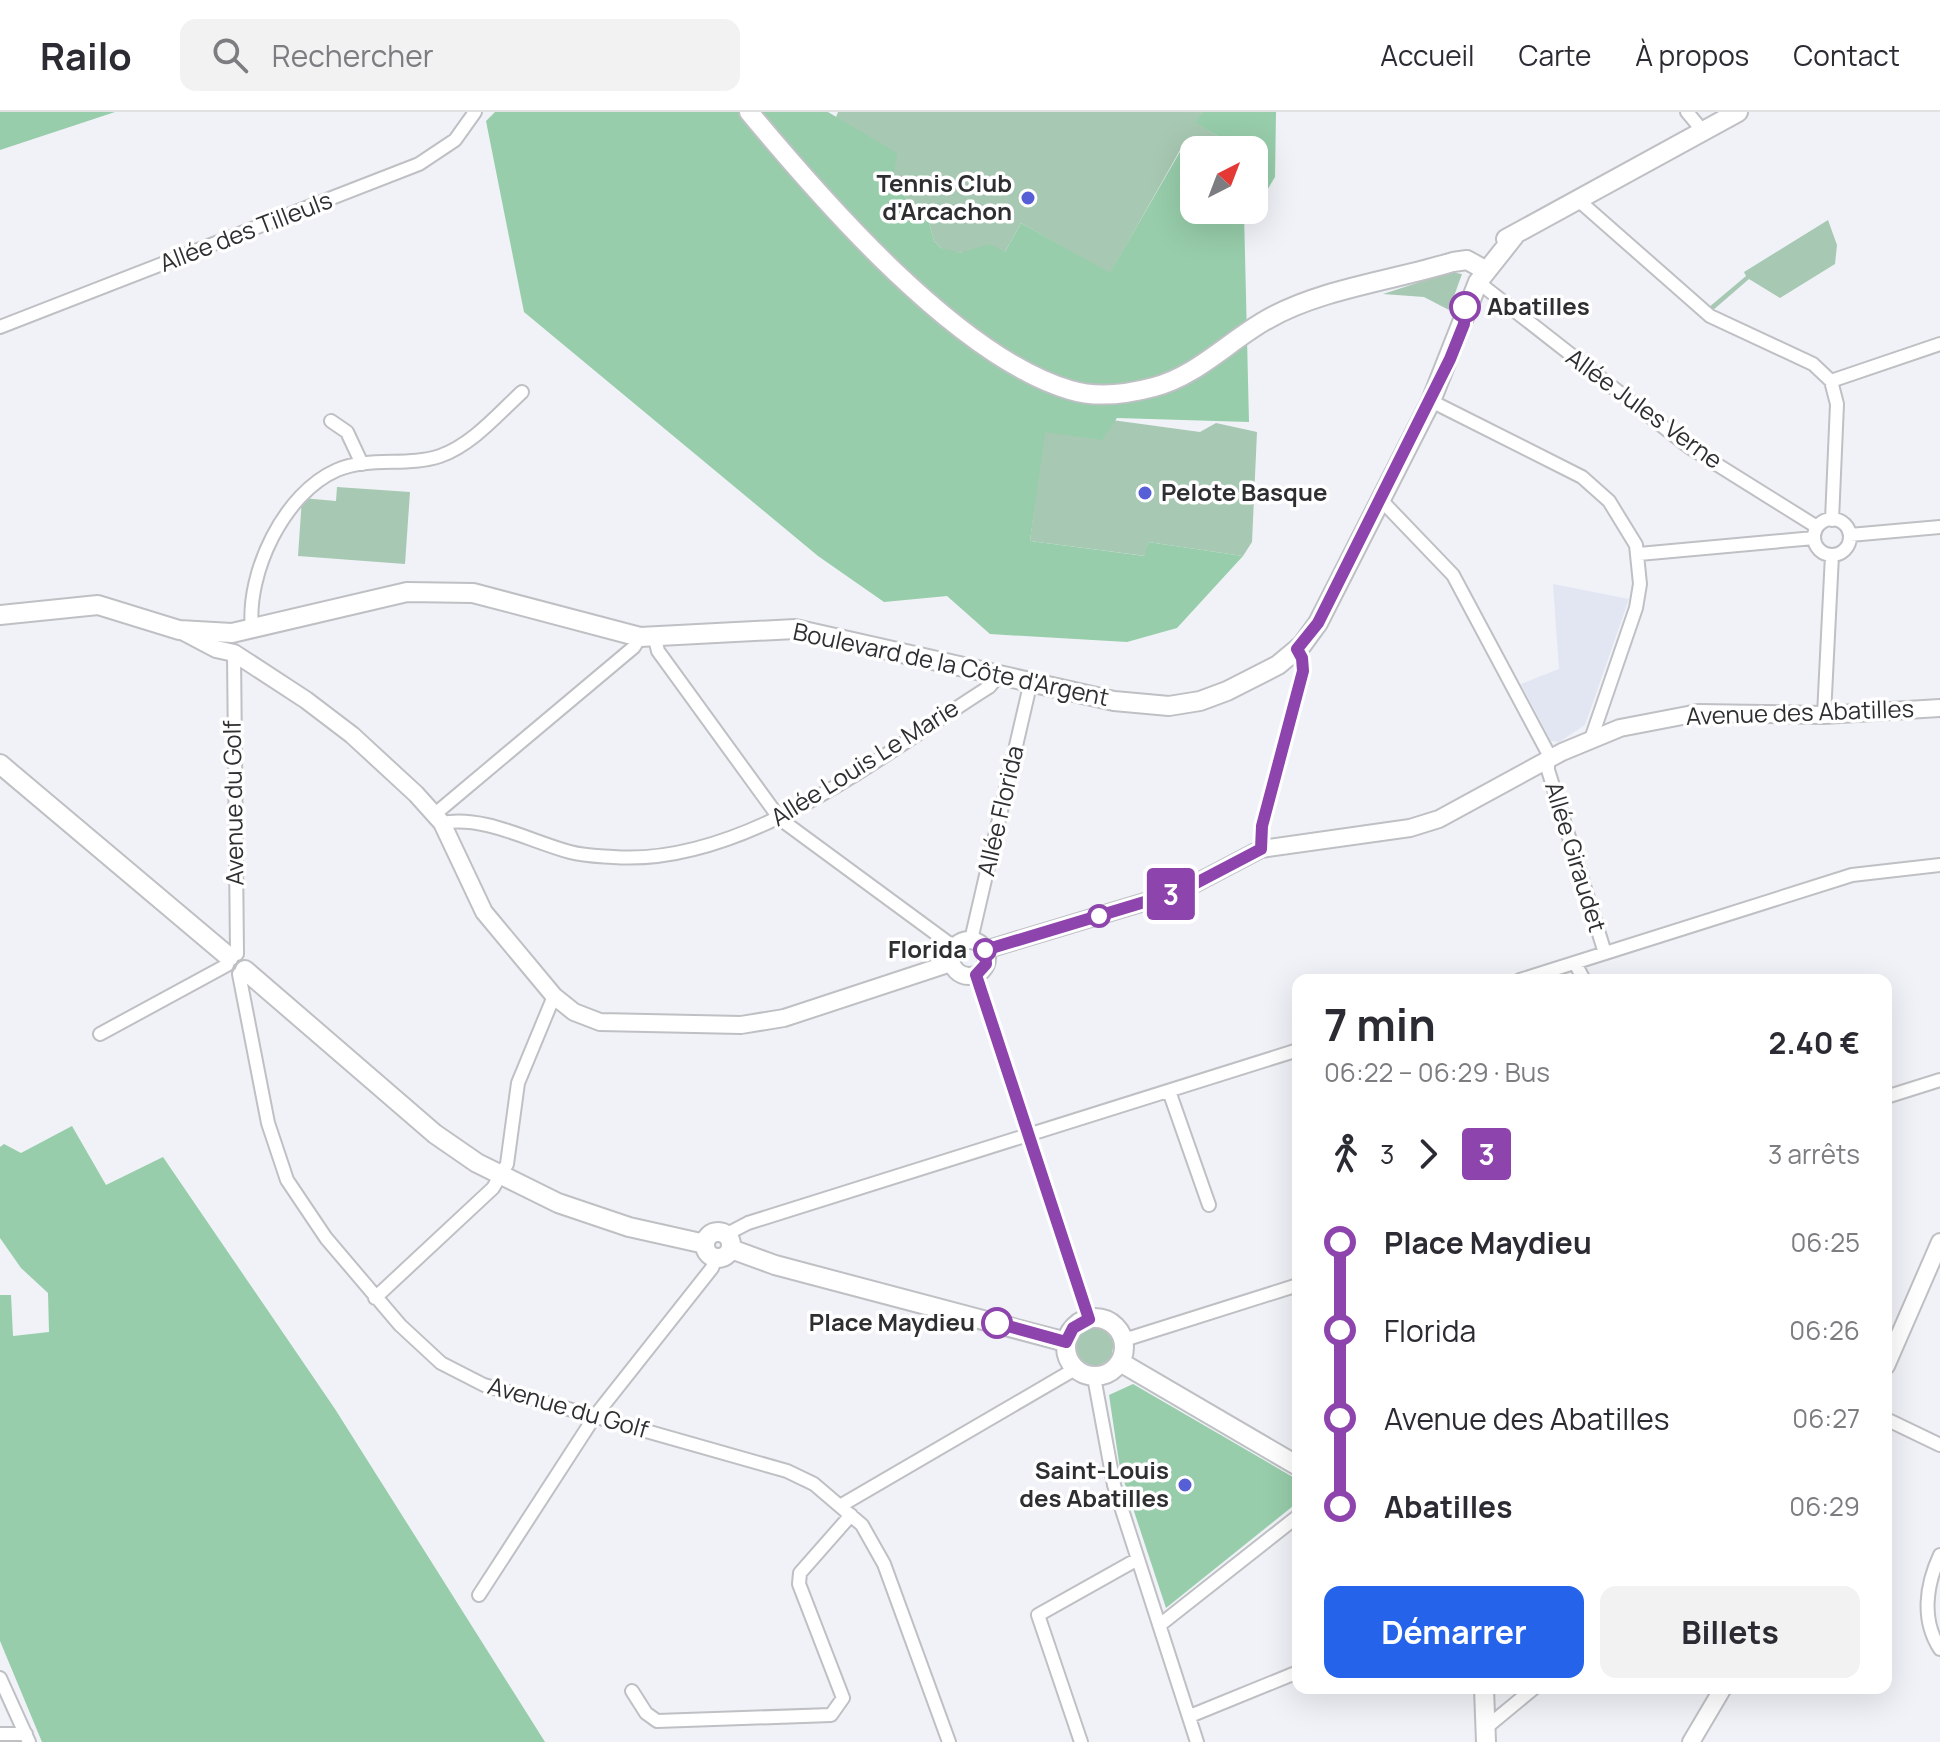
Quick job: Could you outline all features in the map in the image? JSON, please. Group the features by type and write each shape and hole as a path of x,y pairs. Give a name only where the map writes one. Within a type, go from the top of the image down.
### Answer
{"main road":[{"path":"749,112 878,255 964,330 1031,375 1073,391 1108,395 1155,387 1183,376 1269,318 1317,300 1453,262 1479,272 1489,249 1738,112"},
{"name":"Boulevard de la Côte d'Argent","path":"0,615 98,605 179,630 232,633 407,592 473,593 648,638 795,629 1001,673 1114,701 1169,706 1200,701 1278,665 1297,649 1318,623 1431,401 1464,324 1466,292 1479,272"},
{"path":"0,764 435,1134 500,1177 558,1203 629,1227 719,1246 775,1265 1066,1342"},
{"path":"1089,1319 1110,1322 1124,1340 1120,1362 1111,1372 1094,1377 1075,1369 1070,1363 1066,1342 1073,1328 1089,1319"},
{"path":"1120,1362 1292,1462"},
{"path":"1484,1694 1487,1734"}],"street":[{"name":"Allée des Tilleuls","path":"0,327 419,164 455,140 475,112"},
{"path":"1687,112 1702,130"},
{"path":"1577,199 1710,316 1813,364 1831,381 1837,404 1832,520 1816,533 1639,554"},
{"name":"Allée Jules Verne","path":"1479,272 1689,447 1816,533"},
{"path":"1831,381 1940,344"},
{"path":"252,629 262,560 277,524 304,491 337,470 362,464 440,456 477,434 522,392"},
{"path":"1431,401 1582,477 1609,501 1624,522 1639,554 1640,584 1636,608 1591,739"},
{"path":"331,421 347,432 362,464"},
{"name":"Allée Giraudet","path":"1381,500 1453,575 1548,760 1605,953"},
{"path":"1832,520 1845,526 1850,535"},
{"path":"1850,535 1940,527"},
{"path":"1816,533 1818,548 1832,555 1843,551 1850,535"},
{"path":"1824,715 1832,555"},
{"path":"179,630 216,649 234,653 352,735 438,819 484,912 554,996 574,1012 600,1022 741,1025 784,1018 953,955 971,940 985,950 986,964 976,975 961,975 953,955 780,819 648,638 438,819"},
{"path":"232,633 234,653"},
{"path":"1261,849 1262,826 1303,671 1302,658 1297,649"},
{"name":"Avenue du Golf","path":"234,653 235,964 268,1123 287,1180 326,1238 375,1298 441,1363 484,1385 787,1471 814,1484 851,1515 862,1525 884,1564 949,1742"},
{"name":"Allée Louis Le Marie","path":"438,819 465,819 575,853 617,857 696,851 780,819 989,687 1001,673"},
{"name":"Allée Florida","path":"971,940 1031,681"},
{"name":"Avenue des Abatilles","path":"985,950 1181,891 1261,849 1410,828 1439,819 1548,760 1620,728 1698,713 1824,715 1940,708"},
{"path":"1539,974 1852,875 1940,865"},
{"path":"1575,963 1581,974"},
{"path":"100,1034 235,964"},
{"path":"976,975 1026,1135 1089,1319"},
{"path":"246,1006 252,997 271,992"},
{"path":"375,1298 493,1188 500,1177 507,1164 518,1083 554,996"},
{"path":"479,1595 595,1416 712,1268 719,1246 748,1223 1292,1052"},
{"path":"1892,1095 1940,1080"},
{"path":"1169,1091 1209,1205"},
{"path":"1892,1352 1940,1242"},
{"path":"1124,1340 1292,1287"},
{"path":"840,1506 1075,1369"},
{"path":"1094,1377 1114,1485 1197,1742"},
{"path":"1892,1422 1940,1445"},
{"path":"632,1691 646,1713 657,1721 831,1715 843,1698 799,1584 800,1573 851,1515"},
{"path":"1161,1624 1292,1521"},
{"path":"1940,1555 1932,1574 1926,1609 1940,1649"},
{"path":"1081,1742 1038,1615 1136,1560"},
{"path":"1190,1716 1292,1674"},
{"path":"0,1678 28,1738"},
{"path":"1487,1734 1528,1694"},
{"path":"1691,1742 1719,1694"},
{"path":"0,1734 28,1738"}],"shaded area":[{"path":"1553,584 1629,599 1585,725 1559,742 1551,741 1521,684 1559,669"}],"green space":[{"path":"0,112 115,112 0,150"},
{"path":"495,112 828,112 897,153 892,186 927,215 934,241 941,248 960,253 990,244 1005,252 1021,223 1110,273 1180,152 1180,224 1244,224 1249,422 1117,418 1102,440 1045,432 1030,541 1145,556 1148,542 1243,556 1177,628 1127,642 990,634 947,596 884,602 818,556 524,312 486,121"},
{"name":"Tennis Club d'Arcachon","path":"838,112 1202,112 1197,123 1217,136 1180,136 1180,150 1110,274 1021,223 1005,252 950,253 941,248 934,241 927,215 892,186 836,117"},
{"path":"1202,112 1276,112 1275,177 1268,189 1268,136 1217,136 1196,123"},
{"path":"1828,220 1837,245 1835,264 1780,298 1749,279 1712,311 1708,308 1746,276 1744,272"},
{"path":"1451,272 1462,274 1449,310 1424,297 1383,294"},
{"name":"Pelote Basque","path":"1046,411 1200,432 1216,423 1257,432 1252,542 1243,556 1148,542 1146,556 1030,541"},
{"path":"337,487 410,492 405,564 298,556 302,498 336,501"},
{"path":"72,1126 106,1185 163,1157 335,1409 545,1742 42,1742 0,1641 0,1295 11,1295 13,1336 49,1332 48,1293 21,1268 0,1238 0,1147 4,1144 21,1153"},
{"path":"1093,1327 1104,1329 1114,1342 1111,1359 1096,1367 1081,1361 1075,1346 1078,1335"},
{"path":"1133,1384 1292,1477 1292,1507 1166,1608 1120,1469 1109,1395"}],"bus line":[{"name":"3","path":"997,1323 1066,1342 1073,1328 1089,1319 1080,1303 976,975 986,964 985,950 1181,891 1211,878 1261,849 1262,826 1299,695 1303,671 1302,658 1297,649 1318,623 1431,401 1464,324 1465,307"}],"place":[{"name":"Tennis Club d'Arcachon","path":"1028,198"},
{"name":"Abatilles","path":"1465,307"},
{"name":"Pelote Basque","path":"1145,493"},
{"name":"Florida","path":"985,950"},
{"name":"Place Maydieu","path":"997,1323"},
{"name":"Saint-Louis des Abatilles","path":"1185,1485"}]}
